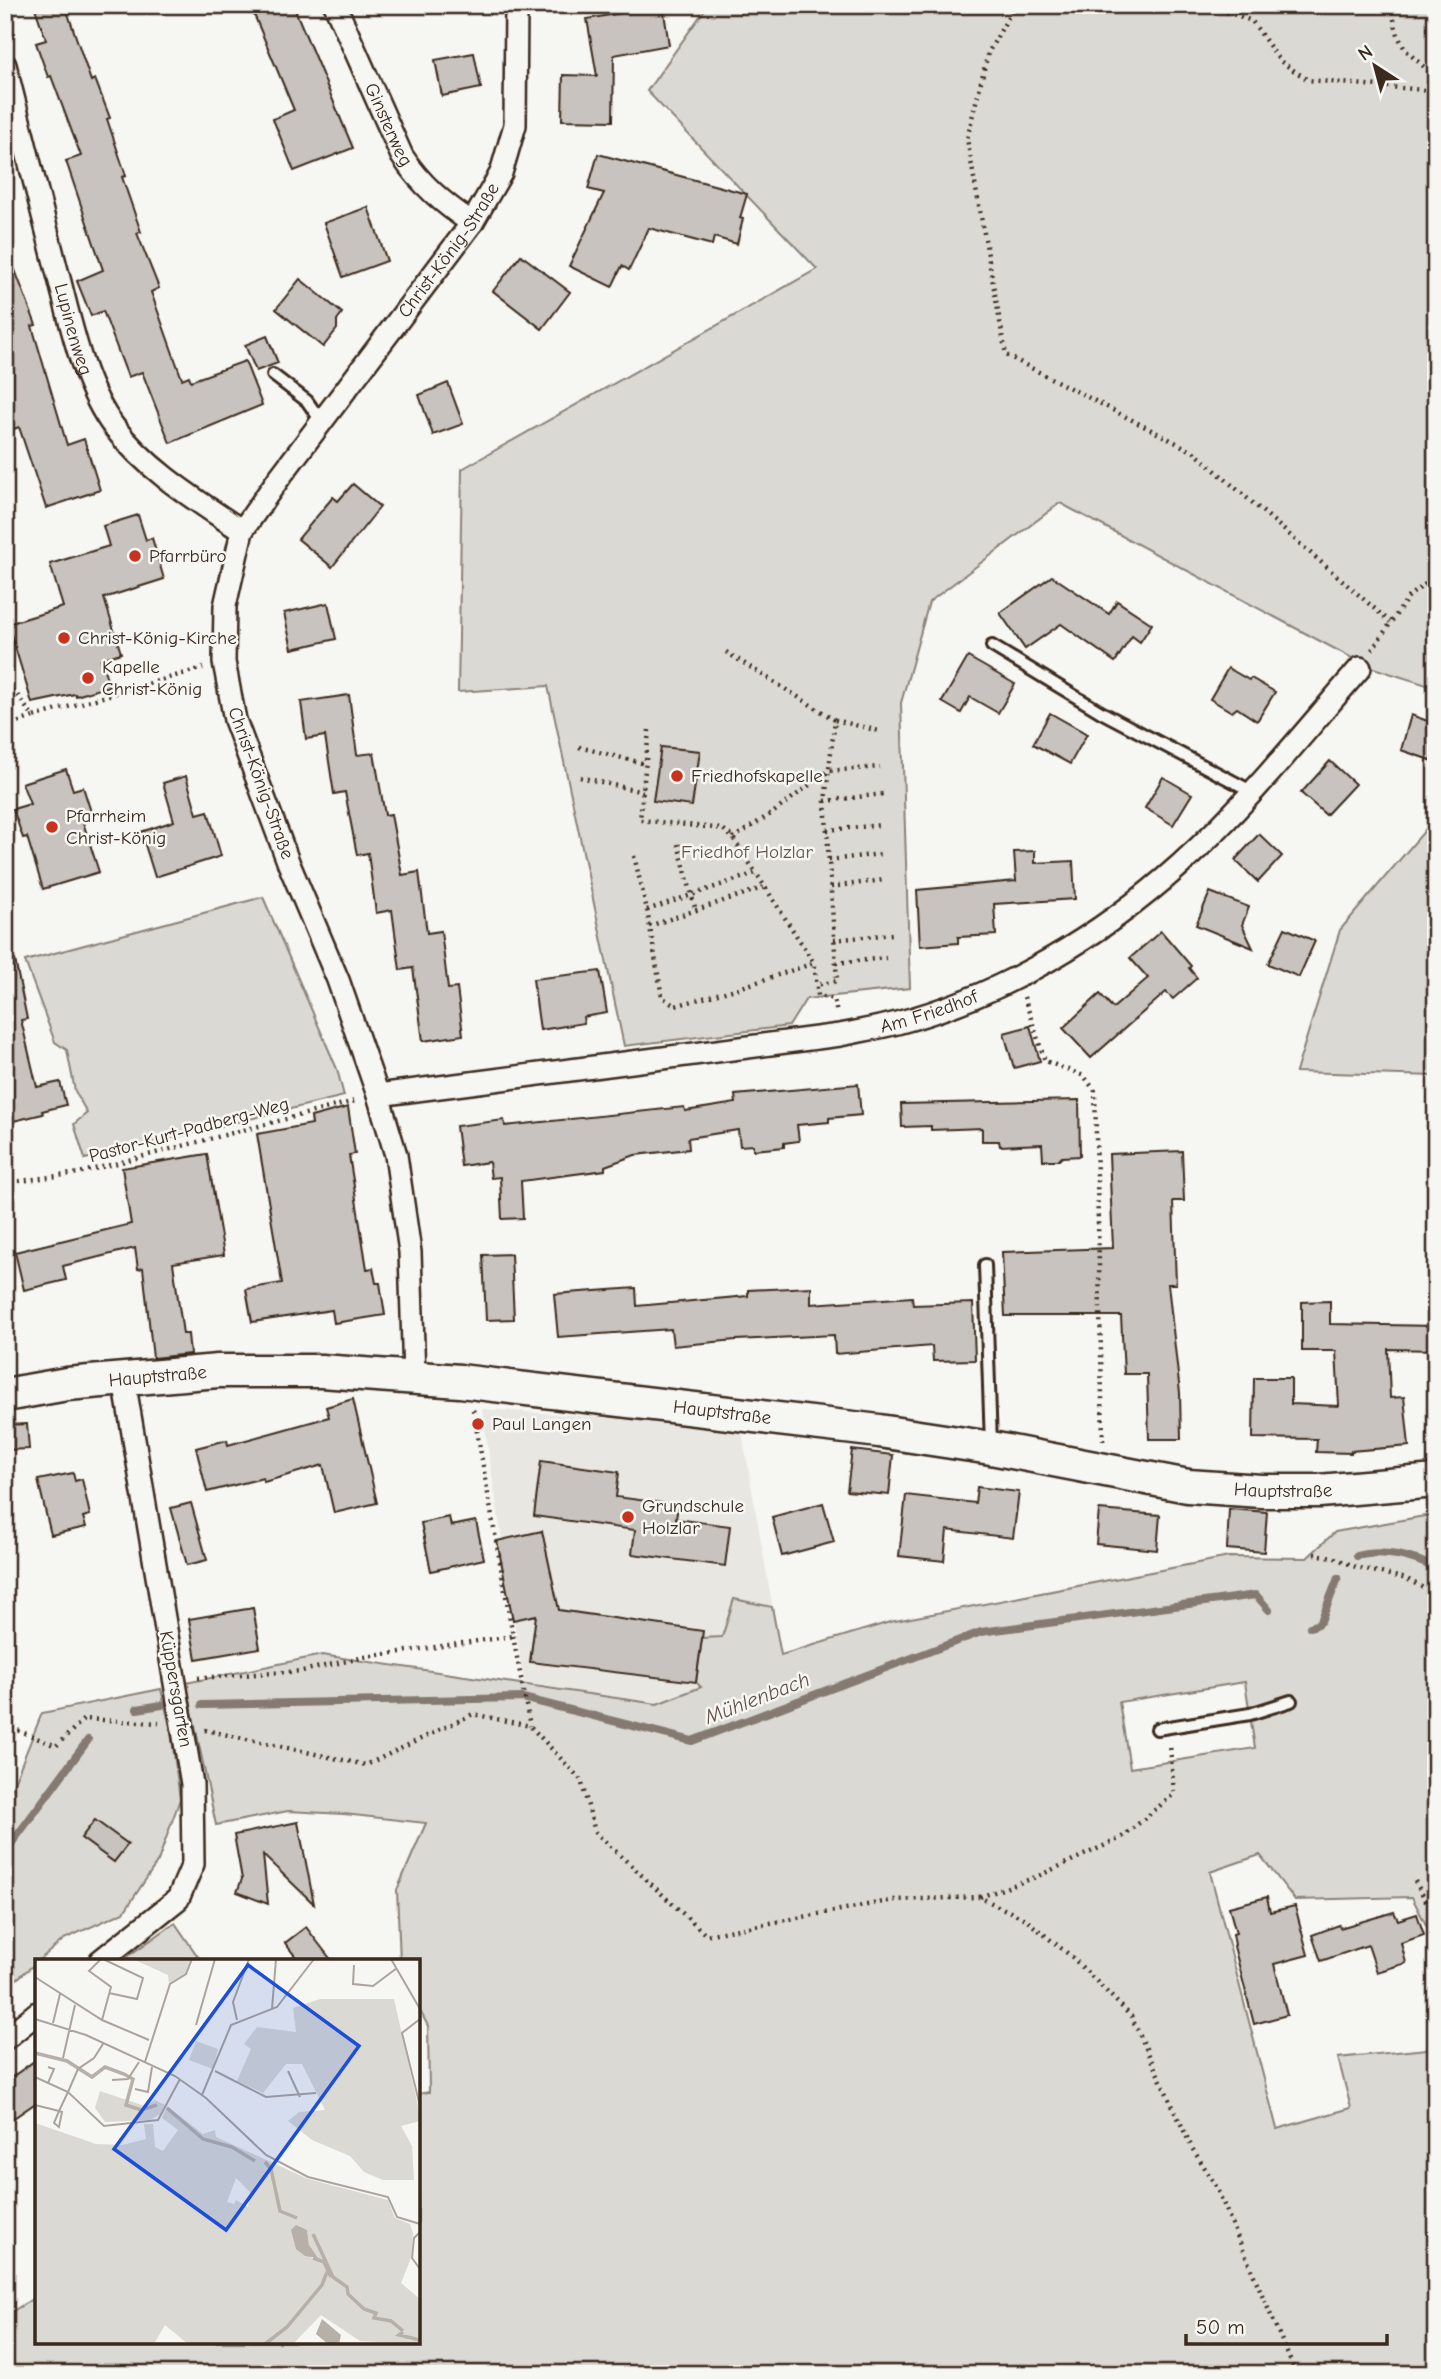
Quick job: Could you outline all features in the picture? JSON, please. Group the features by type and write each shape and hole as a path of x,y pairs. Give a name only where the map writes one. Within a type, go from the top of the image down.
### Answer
{"main road":[{"name":"Hauptstraße","path":"5,1395 67,1384 218,1371 321,1371 474,1383 879,1431 991,1448 1188,1486 1261,1491 1319,1491 1436,1481"}],"street":[{"name":"Ginsterweg","path":"335,5 408,165 438,199 472,223"},
{"name":"Christ-König-Straße","path":"414,1377 410,1252 396,1156 338,980 289,864 235,720 224,662 225,606 242,531 321,421 472,223 501,173 515,125 516,5"},
{"name":"Lupinenweg","path":"5,65 78,349 101,406 130,446 153,468 242,531"},
{"name":"Am Friedhof","path":"378,1095 840,1035 909,1019 961,1002 1017,977 1107,924 1146,894 1182,863 1253,792 1360,668"},
{"name":"Küppersgarten","path":"103,1959 178,1899 193,1864 192,1784 124,1380"},
{"path":"5,2039 35,2015"}],"lane":[{"path":"274,375 307,401 321,421"},
{"path":"992,646 1101,712 1253,792"},
{"path":"985,1265 991,1448"},
{"path":"1163,1728 1250,1714 1291,1701"}],"path":[{"path":"1015,5 988,53 967,139 1006,355 1194,453 1390,622"},
{"path":"1208,5 1252,21 1280,61 1308,80 1436,91"},
{"path":"1393,5 1392,17 1405,48 1436,79"},
{"path":"1360,668 1409,596 1436,576"},
{"path":"726,652 835,720 879,730"},
{"path":"5,727 224,662"},
{"path":"5,691 15,692 33,717"},
{"path":"816,985 837,981 825,801 835,720"},
{"path":"649,730 640,820 723,829 733,838 814,963 818,996"},
{"path":"579,747 646,764"},
{"path":"733,838 774,812 828,771 880,766"},
{"path":"580,777 643,792"},
{"path":"825,801 883,794"},
{"path":"827,830 882,825"},
{"path":"678,844 696,911"},
{"path":"829,860 881,854"},
{"path":"634,856 647,910 662,997 674,1006 814,963"},
{"path":"647,910 756,873"},
{"path":"831,887 883,880"},
{"path":"649,926 765,887"},
{"path":"834,940 892,934"},
{"path":"836,963 886,958"},
{"path":"1017,977 1045,1061 1084,1076 1095,1091 1103,1440 1100,1469"},
{"name":"Pastor-Kurt-Padberg-Weg","path":"5,1183 79,1173 378,1095"},
{"path":"474,1383 472,1403 530,1726 581,1780 595,1832 706,1935 894,1900 979,1897 1036,1877 1121,1838 1174,1794 1163,1728"},
{"path":"1314,1554 1407,1579 1436,1595"},
{"path":"173,1679 302,1671 365,1657 513,1636"},
{"path":"5,1726 56,1745 84,1719 181,1724 366,1765 473,1714 530,1726"},
{"path":"1415,1881 1436,1919"},
{"path":"979,1897 1025,1919 1072,1957 1131,2016 1192,2148 1215,2184 1295,2373"}],"shaded area":[{"name":"Grundschule Holzlar","path":"482,1409 741,1427 781,1656 657,1704 524,1683"}],"green space":[{"name":"Friedhof Holzlar","path":"708,5 1436,5 1436,688 1367,666 1060,503 929,602 901,703 910,988 806,999 789,1026 624,1046 548,686 458,692 462,469 817,269 647,91"},
{"path":"1436,820 1436,1076 1296,1072 1340,930"},
{"path":"263,897 337,1069 344,1096 85,1159 74,1124 87,1113 75,1091 67,1050 55,1042 25,961"},
{"path":"1436,1514 1436,1945 1412,1897 1295,1900 1260,1855 1210,1872 1277,2129 1351,2108 1338,2058 1436,2048 1436,2374 5,2374 5,2316 35,2297 35,2344 420,2344 420,2094 429,2092 428,2026 420,2011 420,1959 400,1959 397,1890 426,1823 288,1811 216,1825 186,1683 322,1655 657,1704 701,1687 696,1682 702,1638 722,1637 734,1599 772,1607 781,1655 890,1622 1229,1557 1307,1558 1335,1532","holes":["1245,1682 1255,1748 1130,1768 1119,1702"]},
{"path":"161,1689 171,1731 180,1799 158,1861 124,1912 64,1939 40,1959 35,1959 35,1964 5,1989 5,1805 42,1713"},
{"path":"175,1923 200,1959 124,1959"}],"building":[{"path":"34,5 65,5 91,81 95,79 110,118 107,119 126,176 122,177 141,232 137,233 159,288 151,292 182,379 189,376 191,381 245,361 262,405 170,443 142,372 128,377 103,311 91,316 77,281 103,270 66,161 81,156 36,43 46,40"},
{"path":"250,5 293,5 353,148 294,171 273,119 294,110"},
{"path":"663,6 669,45 614,55 613,121 562,120 563,75 597,76 587,19"},
{"path":"474,53 481,88 442,96 435,60"},
{"path":"598,154 747,194 740,218 743,219 737,244 714,237 712,245 649,228 629,270 622,266 612,287 569,266 604,193 588,189"},
{"path":"368,207 387,261 343,277 324,223"},
{"path":"5,249 36,325 32,326 67,445 84,439 100,490 46,508 19,427 5,432"},
{"path":"521,255 570,292 542,329 493,291"},
{"path":"300,279 342,313 337,320 337,329 323,347 276,309"},
{"path":"267,336 278,363 256,371 245,345"},
{"path":"448,383 463,424 433,435 419,395"},
{"path":"353,484 380,507 332,567 298,539 333,497 338,501"},
{"path":"138,515 146,540 152,538 164,579 104,598 121,653 101,659 109,686 76,696 75,694 32,703 8,624 63,607 50,564 109,546 103,526"},
{"path":"1052,576 1109,614 1117,601 1152,624 1140,642 1132,636 1115,662 1061,624 1025,649 1000,613"},
{"path":"328,603 336,639 292,649 284,613"},
{"path":"968,657 1015,684 998,713 970,697 961,713 942,702"},
{"path":"1228,668 1275,692 1257,721 1237,708 1232,712 1210,699"},
{"path":"349,695 357,755 374,753 385,815 391,814 402,875 419,872 427,933 441,931 448,989 457,988 463,1035 423,1041 413,968 400,970 392,910 376,913 368,853 357,855 345,792 334,794 325,736 306,739 301,702"},
{"path":"1050,713 1087,734 1070,764 1033,744"},
{"path":"1411,715 1436,724 1436,762 1401,750"},
{"name":"Friedhofskapelle","path":"661,747 700,751 692,806 653,801"},
{"path":"1330,761 1355,784 1326,815 1301,793"},
{"name":"Pfarrheim Christ-König","path":"66,769 73,790 83,787 91,812 81,816 99,872 43,889 27,837 23,838 13,809 30,804 22,783"},
{"path":"186,776 197,814 208,811 221,856 155,877 141,832 174,821 163,783"},
{"path":"1163,777 1192,794 1173,825 1145,808"},
{"path":"1259,834 1282,856 1258,882 1235,860"},
{"path":"1035,851 1035,863 1073,861 1075,899 994,904 996,935 958,937 958,943 920,946 917,890 1016,881 1014,852"},
{"path":"1210,892 1249,907 1242,925 1253,948 1196,925"},
{"path":"1285,928 1315,941 1299,977 1268,964"},
{"path":"1161,931 1191,966 1189,968 1197,978 1173,999 1166,992 1091,1058 1063,1028 1100,994 1113,1008 1148,978 1130,958"},
{"path":"15,960 27,1019 21,1020 37,1087 60,1082 66,1105 42,1111 43,1114 5,1123 5,961"},
{"path":"600,971 607,1013 583,1017 584,1023 540,1030 533,979"},
{"path":"1030,1026 1040,1061 1014,1068 1004,1033"},
{"path":"858,1084 861,1115 797,1125 799,1141 784,1143 784,1147 753,1150 753,1145 740,1146 738,1130 688,1138 689,1149 635,1155 605,1166 605,1170 521,1181 523,1218 502,1219 500,1177 491,1178 489,1162 461,1166 456,1126 504,1120 505,1126 684,1107 685,1111 736,1103 735,1095"},
{"path":"1079,1100 1080,1156 1062,1157 1059,1160 1043,1160 1042,1144 1000,1146 999,1141 982,1141 982,1128 931,1130 931,1126 902,1127 901,1104"},
{"path":"348,1107 355,1154 349,1155 367,1269 373,1268 376,1283 380,1283 385,1315 334,1323 332,1310 252,1322 246,1289 282,1283 257,1134 312,1124 311,1117"},
{"path":"1182,1151 1184,1201 1173,1201 1176,1284 1168,1284 1180,1393 1181,1439 1149,1439 1147,1374 1124,1374 1121,1316 1005,1316 1002,1252 1113,1248 1109,1154"},
{"path":"207,1154 224,1255 173,1263 183,1334 188,1334 190,1354 153,1358 143,1268 138,1269 135,1248 63,1266 66,1280 24,1290 15,1252 131,1224 122,1168"},
{"path":"511,1254 514,1319 486,1320 483,1255"},
{"path":"811,1287 811,1304 912,1297 913,1305 973,1303 975,1360 933,1361 932,1346 835,1354 834,1335 673,1346 671,1329 558,1337 554,1294 636,1288 637,1306 748,1296 748,1290"},
{"path":"1330,1301 1330,1324 1436,1326 1436,1350 1388,1349 1390,1398 1404,1397 1409,1446 1351,1453 1316,1452 1317,1439 1253,1438 1254,1378 1291,1378 1291,1404 1339,1406 1336,1351 1302,1351 1302,1302"},
{"path":"353,1399 377,1503 334,1513 323,1465 264,1482 263,1478 207,1492 196,1448 227,1440 228,1445 329,1417 326,1407"},
{"path":"27,1424 29,1449 5,1450 5,1425"},
{"path":"852,1450 893,1455 889,1495 847,1491"},
{"path":"541,1461 619,1472 616,1497 678,1505 676,1519 730,1526 725,1566 632,1554 635,1530 534,1516"},
{"path":"73,1473 75,1481 82,1479 90,1515 83,1517 86,1527 51,1535 38,1480"},
{"path":"977,1487 1019,1492 1013,1538 947,1530 944,1561 899,1556 906,1495 975,1503"},
{"path":"191,1503 207,1560 187,1565 171,1508"},
{"path":"823,1503 834,1542 782,1556 772,1517"},
{"path":"1229,1509 1267,1512 1264,1552 1227,1549"},
{"path":"1099,1510 1160,1515 1157,1550 1096,1544"},
{"path":"449,1517 451,1526 476,1521 484,1559 431,1571 421,1523"},
{"path":"542,1531 559,1610 703,1631 696,1682 530,1662 536,1615 513,1620 497,1541"},
{"path":"253,1608 260,1648 196,1659 189,1619"},
{"path":"95,1820 128,1844 114,1862 81,1838"},
{"path":"298,1822 314,1904 263,1855 268,1904 237,1892 242,1879 234,1835"},
{"path":"1267,1897 1270,1912 1295,1906 1308,1955 1274,1964 1287,2015 1254,2024 1234,1946 1233,1934 1236,1933 1229,1907"},
{"path":"1394,1912 1398,1920 1417,1914 1424,1935 1401,1943 1406,1963 1377,1972 1368,1945 1321,1961 1312,1935 1339,1925 1340,1928"},
{"path":"306,1927 330,1959 297,1959 285,1943"},
{"path":"35,2060 35,2103 5,2124 5,2082"}],"waterway":[{"name":"Mühlenbach","path":"1357,1556 1376,1553 1397,1555 1418,1560 1436,1569"},
{"name":"Mühlenbach","path":"1310,1627 1321,1621 1338,1578"},
{"name":"Mühlenbach","path":"202,1705 523,1698 692,1741 981,1632 1256,1595 1269,1610"},
{"name":"Mühlenbach","path":"137,1709 162,1705"},
{"name":"Mühlenbach","path":"5,1852 88,1740"}],"place":[{"name":"Pfarrbüro","path":"135,556"},
{"name":"Christ-König-Kirche","path":"64,638"},
{"name":"Kapelle Christ-König","path":"88,678"},
{"name":"Friedhofskapelle","path":"677,776"},
{"name":"Pfarrheim Christ-König","path":"52,827"},
{"name":"Paul Langen","path":"478,1424"},
{"name":"Grundschule Holzlar","path":"628,1517"}]}
